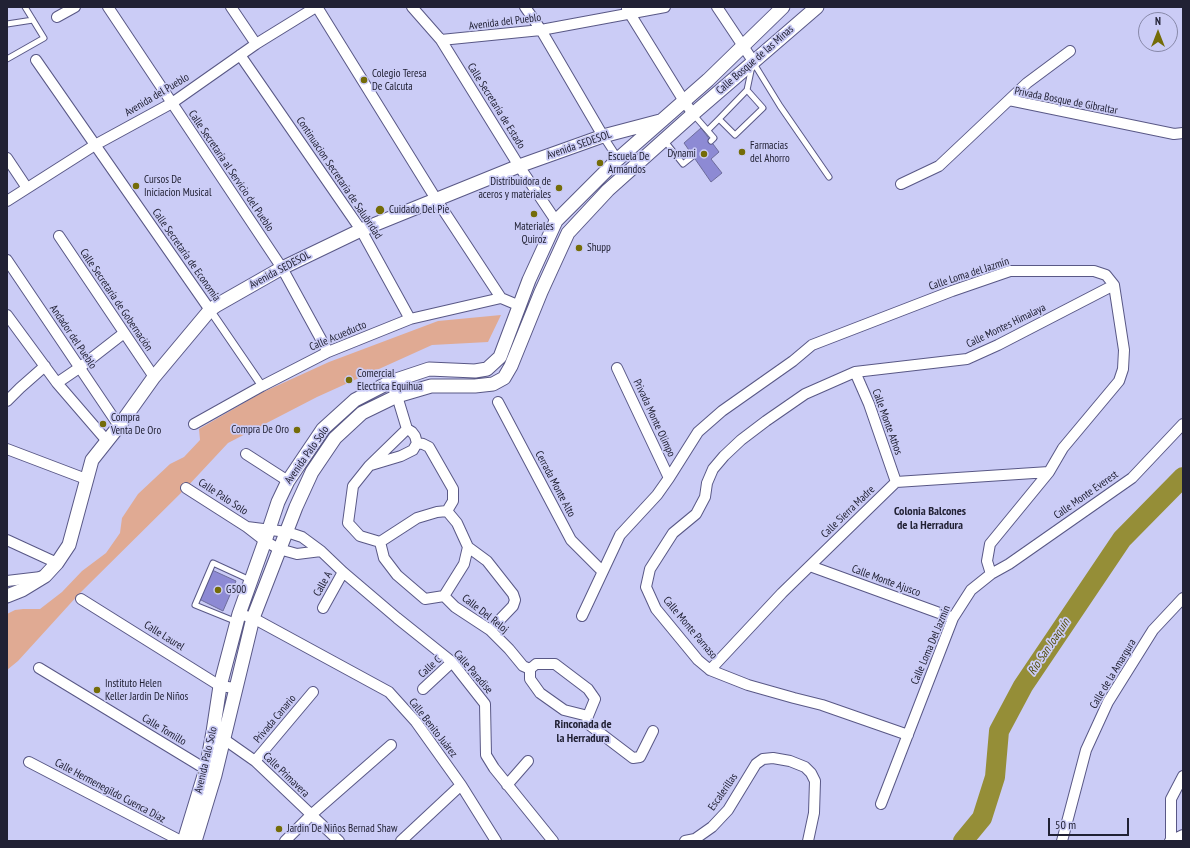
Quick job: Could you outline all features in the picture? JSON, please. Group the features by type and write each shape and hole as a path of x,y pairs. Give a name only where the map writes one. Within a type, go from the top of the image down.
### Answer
{"main road":[{"name":"Calle Bosque de las Minas","path":"684,102 783,7"},
{"name":"Calle Bosque de las Minas","path":"693,114 817,7"},
{"name":"Avenida Palo Solo","path":"218,735 220,686 238,618 251,580 278,502 288,481 323,429 355,400 390,382 429,369 475,371 487,369 500,357 529,280 556,221 618,159 684,102"},
{"name":"Avenida SEDESOL","path":"7,596 22,590 45,576 57,563 69,545 92,460 119,426 154,377 210,310 217,305 282,268 362,230 436,199 519,166 603,136 663,120 693,114"},
{"name":"Avenida Palo Solo","path":"195,841 218,735 235,688 253,618 296,507 312,472 335,438 362,412 397,396 431,386 475,386 493,384 504,378 511,366 540,292 568,233 608,190 693,114"},
{"name":"Avenida Palo Solo","path":"182,841 210,772"}],"street":[{"path":"58,17 75,7"},
{"name":"Calle Secretaría al Servicio del Pueblo","path":"108,7 282,268 328,352"},
{"path":"231,7 256,44"},
{"path":"317,7 436,199 501,298 520,306"},
{"name":"Avenida del Pueblo","path":"7,201 95,145 172,103 256,44 317,7"},
{"path":"405,7 414,9"},
{"path":"525,7 618,159"},
{"name":"Avenida del Pueblo","path":"441,40 540,30 628,10 665,7"},
{"path":"717,7 753,61"},
{"name":"Calle Secretaría de Estado","path":"414,9 441,40 519,166 556,221"},
{"path":"628,10 684,102 693,114"},
{"path":"1009,100 1027,83 1070,51"},
{"name":"Continuacion Secretaría de Salubridad","path":"240,55 362,230 410,319"},
{"name":"Calle Secretaría de Economía","path":"36,60 262,386"},
{"name":"Privada Bosque de Gibraltar","path":"901,184 939,166 1009,100 1174,134 1183,132"},
{"path":"7,158 27,188"},
{"name":"Calle Secretaría de Gobernación","path":"59,236 154,377"},
{"name":"Andador del Pueblo","path":"7,260 119,426"},
{"name":"Calle Loma del Jazmín","path":"582,616 620,534 657,495 698,432 722,411 793,361 812,345 952,291 1010,271 1094,271 1106,275 1114,285"},
{"path":"991,574 987,561 990,544 1049,472 1063,448 1118,381 1123,369 1124,350 1114,285"},
{"name":"Calle Montes Himalaya","path":"855,372 967,359 998,345 1114,285"},
{"name":"Calle Acueducto","path":"194,424 262,386 328,352 410,319 501,298"},
{"path":"7,315 57,383 107,442"},
{"path":"57,383 124,333"},
{"path":"7,401 45,366"},
{"name":"Privada Monte Olimpo","path":"617,368 669,478"},
{"name":"Calle Monte Athos","path":"855,372 869,404 896,482"},
{"name":"Calle Monte Parnaso","path":"855,372 805,394 741,440 724,456 713,469 707,483 705,497 696,514 673,533 650,569 646,587 656,609 698,660 710,670 748,685 822,705 908,736"},
{"path":"390,382 397,396 406,429 412,432 417,444"},
{"name":"Cerrada Monte Alto","path":"498,402 571,540 602,571"},
{"name":"Calle Monte Everest","path":"991,574 1009,564 1132,478 1183,424"},
{"path":"406,429 369,466 353,486 348,523 360,536 380,542 417,518 437,512 448,511"},
{"path":"369,466 401,456 413,450 417,444"},
{"path":"417,444 423,444 429,447 453,489 453,501 448,511"},
{"path":"7,449 86,479"},
{"path":"246,454 288,481"},
{"path":"896,482 1049,472"},
{"name":"Calle Sierra Madre","path":"710,670 782,593 896,482"},
{"name":"Calle Palo Solo","path":"186,488 247,527 267,535 279,549"},
{"path":"448,511 456,523 468,548 487,561 513,594 515,600 513,606 490,630"},
{"name":"Calle Paradise","path":"267,535 286,532 302,537 321,551 343,572 397,618 452,662 485,704 486,755 507,785 553,841"},
{"path":"7,540 57,563"},
{"path":"380,542 384,558 397,575 425,599 444,596"},
{"name":"Calle Del Reloj","path":"468,548 464,564 444,596 455,607 490,630 523,666 530,668"},
{"path":"279,549 297,554 321,551"},
{"name":"Calle Monte Ajusco","path":"810,566 953,618"},
{"name":"Calle A","path":"323,608 343,572"},
{"name":"Calle Loma Del Jazmín","path":"881,804 953,618 971,590 991,574"},
{"path":"7,581 45,576"},
{"name":"Calle de la Amargura","path":"1062,841 1086,750 1108,702 1153,630 1183,598"},
{"name":"Calle Laurel","path":"81,599 220,686 235,688"},
{"name":"Calle Benito Juárez","path":"238,618 253,618 389,692 416,722 461,785 496,841"},
{"name":"Calle C","path":"423,689 452,662"},
{"path":"588,716 564,710 540,693 530,679 530,668 536,664 555,664 588,689 595,700 588,716 587,723 633,758 640,757 653,731"},
{"name":"Calle Tomillo","path":"39,668 210,772"},
{"name":"Privada Canario","path":"255,761 313,692"},
{"name":"Calle Primavera","path":"218,735 255,761 339,841"},
{"path":"285,841 311,815 391,745"},
{"name":"Escalerillas","path":"685,841 695,839 712,827 728,810 756,764 764,759 773,758 790,761 805,767 811,772 815,781 814,813 808,841"},
{"path":"507,785 528,761"},
{"name":"Calle Hermenegildo Cuenca Díaz","path":"29,762 182,841"},
{"path":"1183,776 1171,799 1171,841 1183,835"},
{"path":"401,841 461,785"}],"lane":[{"path":"7,59 44,38 25,7"},
{"path":"7,24 33,20"},
{"path":"708,130 747,90 753,61"},
{"path":"753,61 780,106 829,177"},
{"path":"719,119 735,136 763,108 747,90"},
{"path":"693,114 714,138 711,141"},
{"path":"664,139 683,164 693,156"},
{"path":"238,618 194,605 213,563 251,580"}],"shaded area":[{"path":"501,315 488,342 432,345 317,397 228,443 186,488 79,594 18,661 7,670 7,614 15,610 40,609 62,592 82,571 106,553 120,533 122,518 138,494 170,464 184,457 200,440 199,429 261,393 329,362 438,321"}],"building":[{"name":"Dynami","path":"701,128 719,152 711,159 722,173 711,182 684,143"},
{"name":"G500","path":"212,570 236,581 223,611 199,599"}],"waterway":[{"name":"Río San Joaquín","path":"963,841 982,818 995,777 999,731 1023,686 1122,539 1183,477"}],"place":[{"name":"Colegio Teresa De Calcuta","path":"364,80"},
{"name":"Farmacias del Ahorro","path":"742,152"},
{"name":"Dynami","path":"704,154"},
{"name":"Escuela De Armandos","path":"600,163"},
{"name":"Cursos De Iniciacion Musical","path":"136,186"},
{"name":"Distribuidora de aceros y materiales","path":"559,188"},
{"name":"Cuidado Del Pie","path":"380,210"},
{"name":"Materiales Quiroz","path":"534,214"},
{"name":"Shupp","path":"579,248"},
{"name":"Comercial Electrica Equihua","path":"349,380"},
{"name":"Compra Venta De Oro","path":"103,424"},
{"name":"Compra De Oro","path":"297,430"},
{"name":"G500","path":"218,590"},
{"name":"Instituto Helen Keller Jardin De Niños","path":"97,690"},
{"name":"Jardin De Niños Bernad Shaw","path":"279,829"}],"district":[{"name":"Colonia Balcones de la Herradura","path":"930,519"},
{"name":"Rinconada de la Herradura","path":"583,732"}]}
